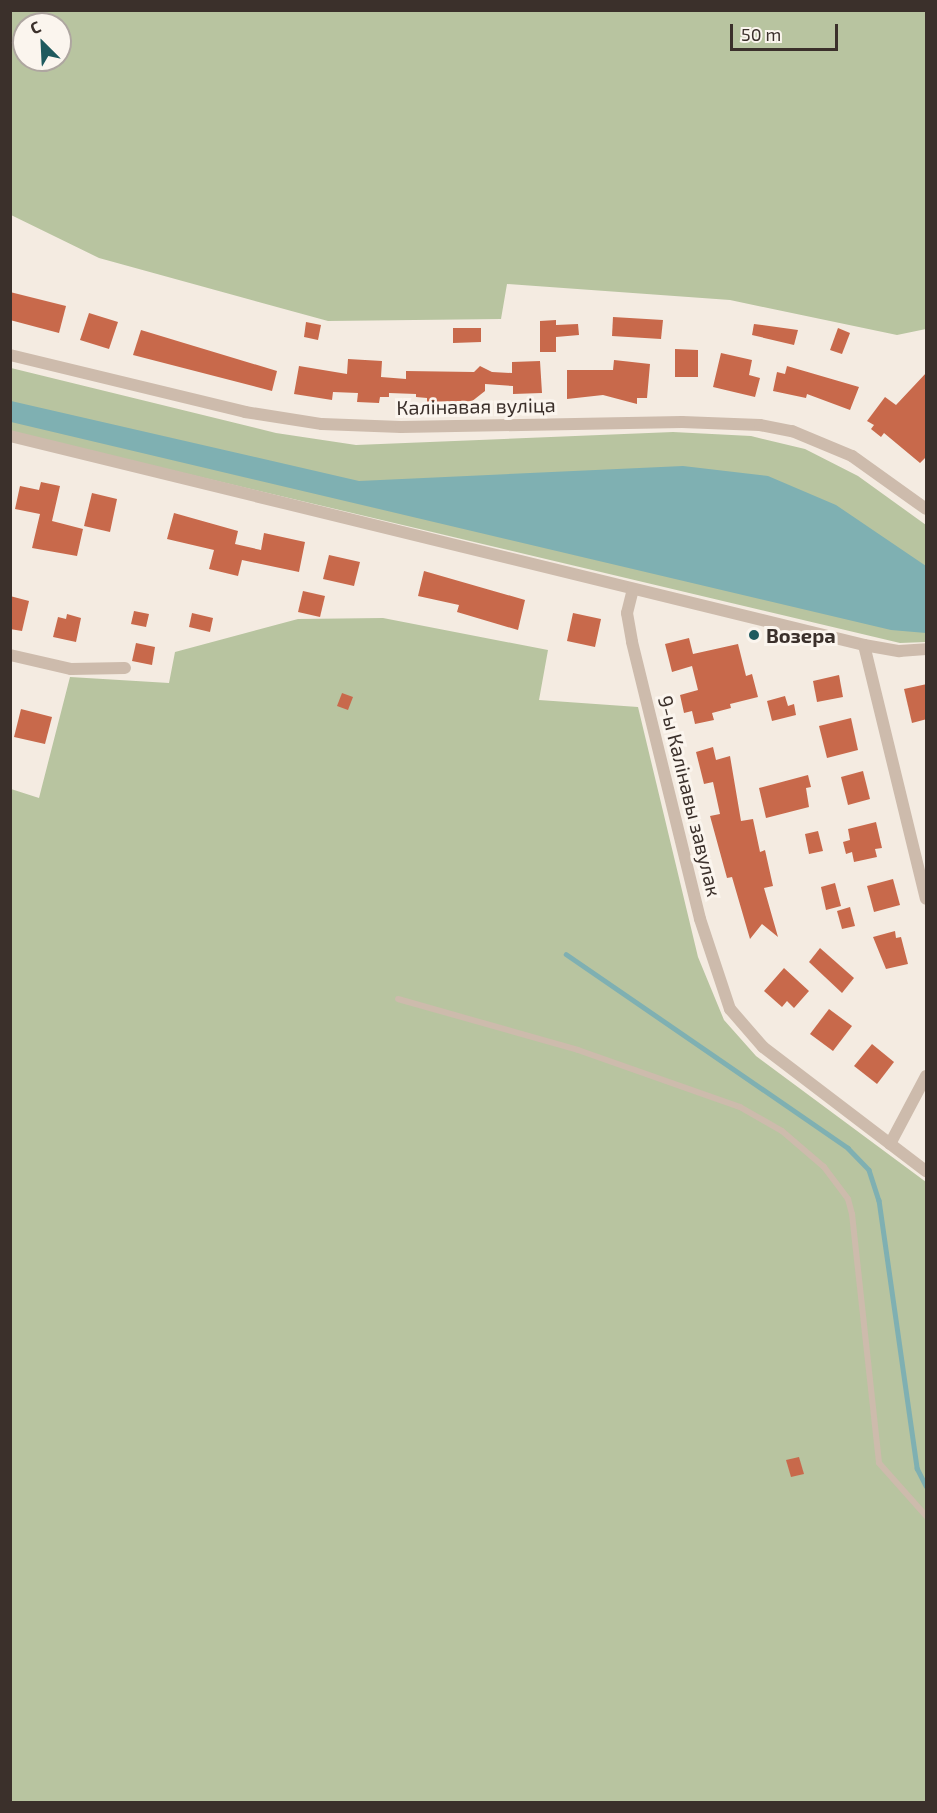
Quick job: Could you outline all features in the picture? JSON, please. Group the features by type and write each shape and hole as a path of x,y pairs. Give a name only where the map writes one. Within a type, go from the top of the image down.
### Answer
{"street":[{"name":"Калінавая вуліца","path":"10,355 245,411 322,424 401,427 682,422 760,425 792,431 842,451 927,509"},
{"path":"10,436 864,645 899,651 927,649"},
{"name":"9-ы Калінавы завулак","path":"633,590 627,613 632,642 700,919 730,1009 763,1047 890,1144"},
{"path":"864,645 927,899"},
{"path":"10,655 71,669 125,668"},
{"path":"927,1076 890,1144 927,1172"}],"lane":[{"path":"398,999 578,1050 740,1107 782,1131 824,1167 848,1199 852,1214 879,1463 927,1516"}],"green space":[{"path":"10,11 926,11 926,329 897,335 730,300 507,284 501,319 328,321 99,258 11,215"},
{"path":"11,368 276,433 356,445 673,432 751,436 805,449 858,476 926,525 926,642 900,643 11,432"},
{"path":"383,618 548,650 539,700 638,707 698,957 724,1020 756,1056 926,1182 926,1802 11,1802 11,789 39,798 70,677 169,683 175,652 298,619"}],"water":[{"path":"11,401 359,481 683,466 768,476 836,505 926,566 926,633 891,630 11,422"}],"building":[{"path":"10,292 66,306 59,333 10,320"},
{"path":"89,313 118,322 109,349 80,340"},
{"path":"613,317 663,320 661,339 612,336"},
{"path":"556,320 556,325 578,324 579,335 556,337 556,352 540,352 540,321"},
{"path":"306,322 321,325 318,340 304,337"},
{"path":"754,324 798,330 794,345 752,335"},
{"path":"453,328 481,328 481,342 453,343"},
{"path":"838,328 850,333 842,354 830,350"},
{"path":"141,330 277,371 272,391 133,355"},
{"path":"675,349 698,350 698,377 675,377"},
{"path":"721,353 752,360 749,375 760,378 755,397 713,387"},
{"path":"348,359 382,361 381,377 406,379 406,371 474,372 480,366 492,372 512,373 512,362 540,361 542,393 513,394 513,386 485,384 485,391 471,402 427,402 427,398 416,397 416,394 389,393 389,397 380,397 379,403 357,402 358,393 333,392 332,400 294,394 299,366 347,374"},
{"path":"614,360 650,364 647,398 637,398 637,404 603,395 567,399 567,370 613,370"},
{"path":"787,366 859,387 850,410 807,394 806,398 773,391 777,372 785,374"},
{"path":"927,372 927,456 920,463 884,433 881,437 871,429 874,425 867,421 885,397 896,405"},
{"path":"41,482 60,486 52,521 83,529 77,556 32,548 40,514 15,509 20,486 39,490"},
{"path":"92,493 117,499 110,532 84,526"},
{"path":"174,513 238,531 235,544 261,550 264,533 305,542 299,572 242,560 238,576 209,569 214,550 167,539"},
{"path":"329,555 360,562 354,586 323,579"},
{"path":"424,571 525,600 518,630 457,612 459,605 418,596"},
{"path":"303,591 325,596 320,617 298,612"},
{"path":"10,596 29,601 22,631 10,629"},
{"path":"134,611 149,614 146,627 131,624"},
{"path":"192,613 213,618 210,632 189,627"},
{"path":"573,613 601,619 595,647 567,641"},
{"path":"67,614 81,618 76,642 53,637 58,617 66,619"},
{"path":"689,638 693,654 738,644 746,676 752,674 758,697 730,704 731,708 712,713 714,720 695,724 692,711 684,713 680,695 698,690 692,666 672,672 665,644"},
{"path":"136,643 155,647 152,665 132,661"},
{"path":"839,675 843,697 817,702 813,681"},
{"path":"927,684 927,719 912,723 904,689"},
{"path":"342,693 353,697 348,710 337,706"},
{"path":"785,696 788,706 794,704 796,715 772,721 767,701"},
{"path":"21,709 52,717 45,744 14,737"},
{"path":"851,718 858,750 827,758 819,726"},
{"path":"713,747 716,760 730,756 741,821 753,819 760,852 765,850 773,886 764,888 778,937 762,924 750,939 732,877 727,878 710,816 720,814 713,782 704,784 696,752"},
{"path":"863,771 870,799 848,805 841,777"},
{"path":"808,775 811,787 806,788 809,807 766,818 759,788"},
{"path":"876,822 882,848 875,849 877,857 854,862 852,852 846,854 843,842 850,840 848,829"},
{"path":"818,831 823,851 809,854 805,834"},
{"path":"893,879 900,905 874,912 867,886"},
{"path":"835,883 841,906 826,910 821,887"},
{"path":"850,907 855,926 842,929 837,911"},
{"path":"895,931 896,938 901,937 908,964 886,969 873,937"},
{"path":"820,948 854,978 842,993 809,962"},
{"path":"784,968 809,991 794,1008 787,1001 782,1007 764,991"},
{"path":"829,1009 852,1026 833,1051 810,1034"},
{"path":"872,1044 894,1062 877,1084 854,1066"},
{"path":"799,1457 804,1474 791,1477 786,1460"}],"waterway":[{"path":"566,954 848,1148 869,1170 879,1200 917,1468 926,1486"}],"place":[{"name":"Возера","path":"754,635"}]}
